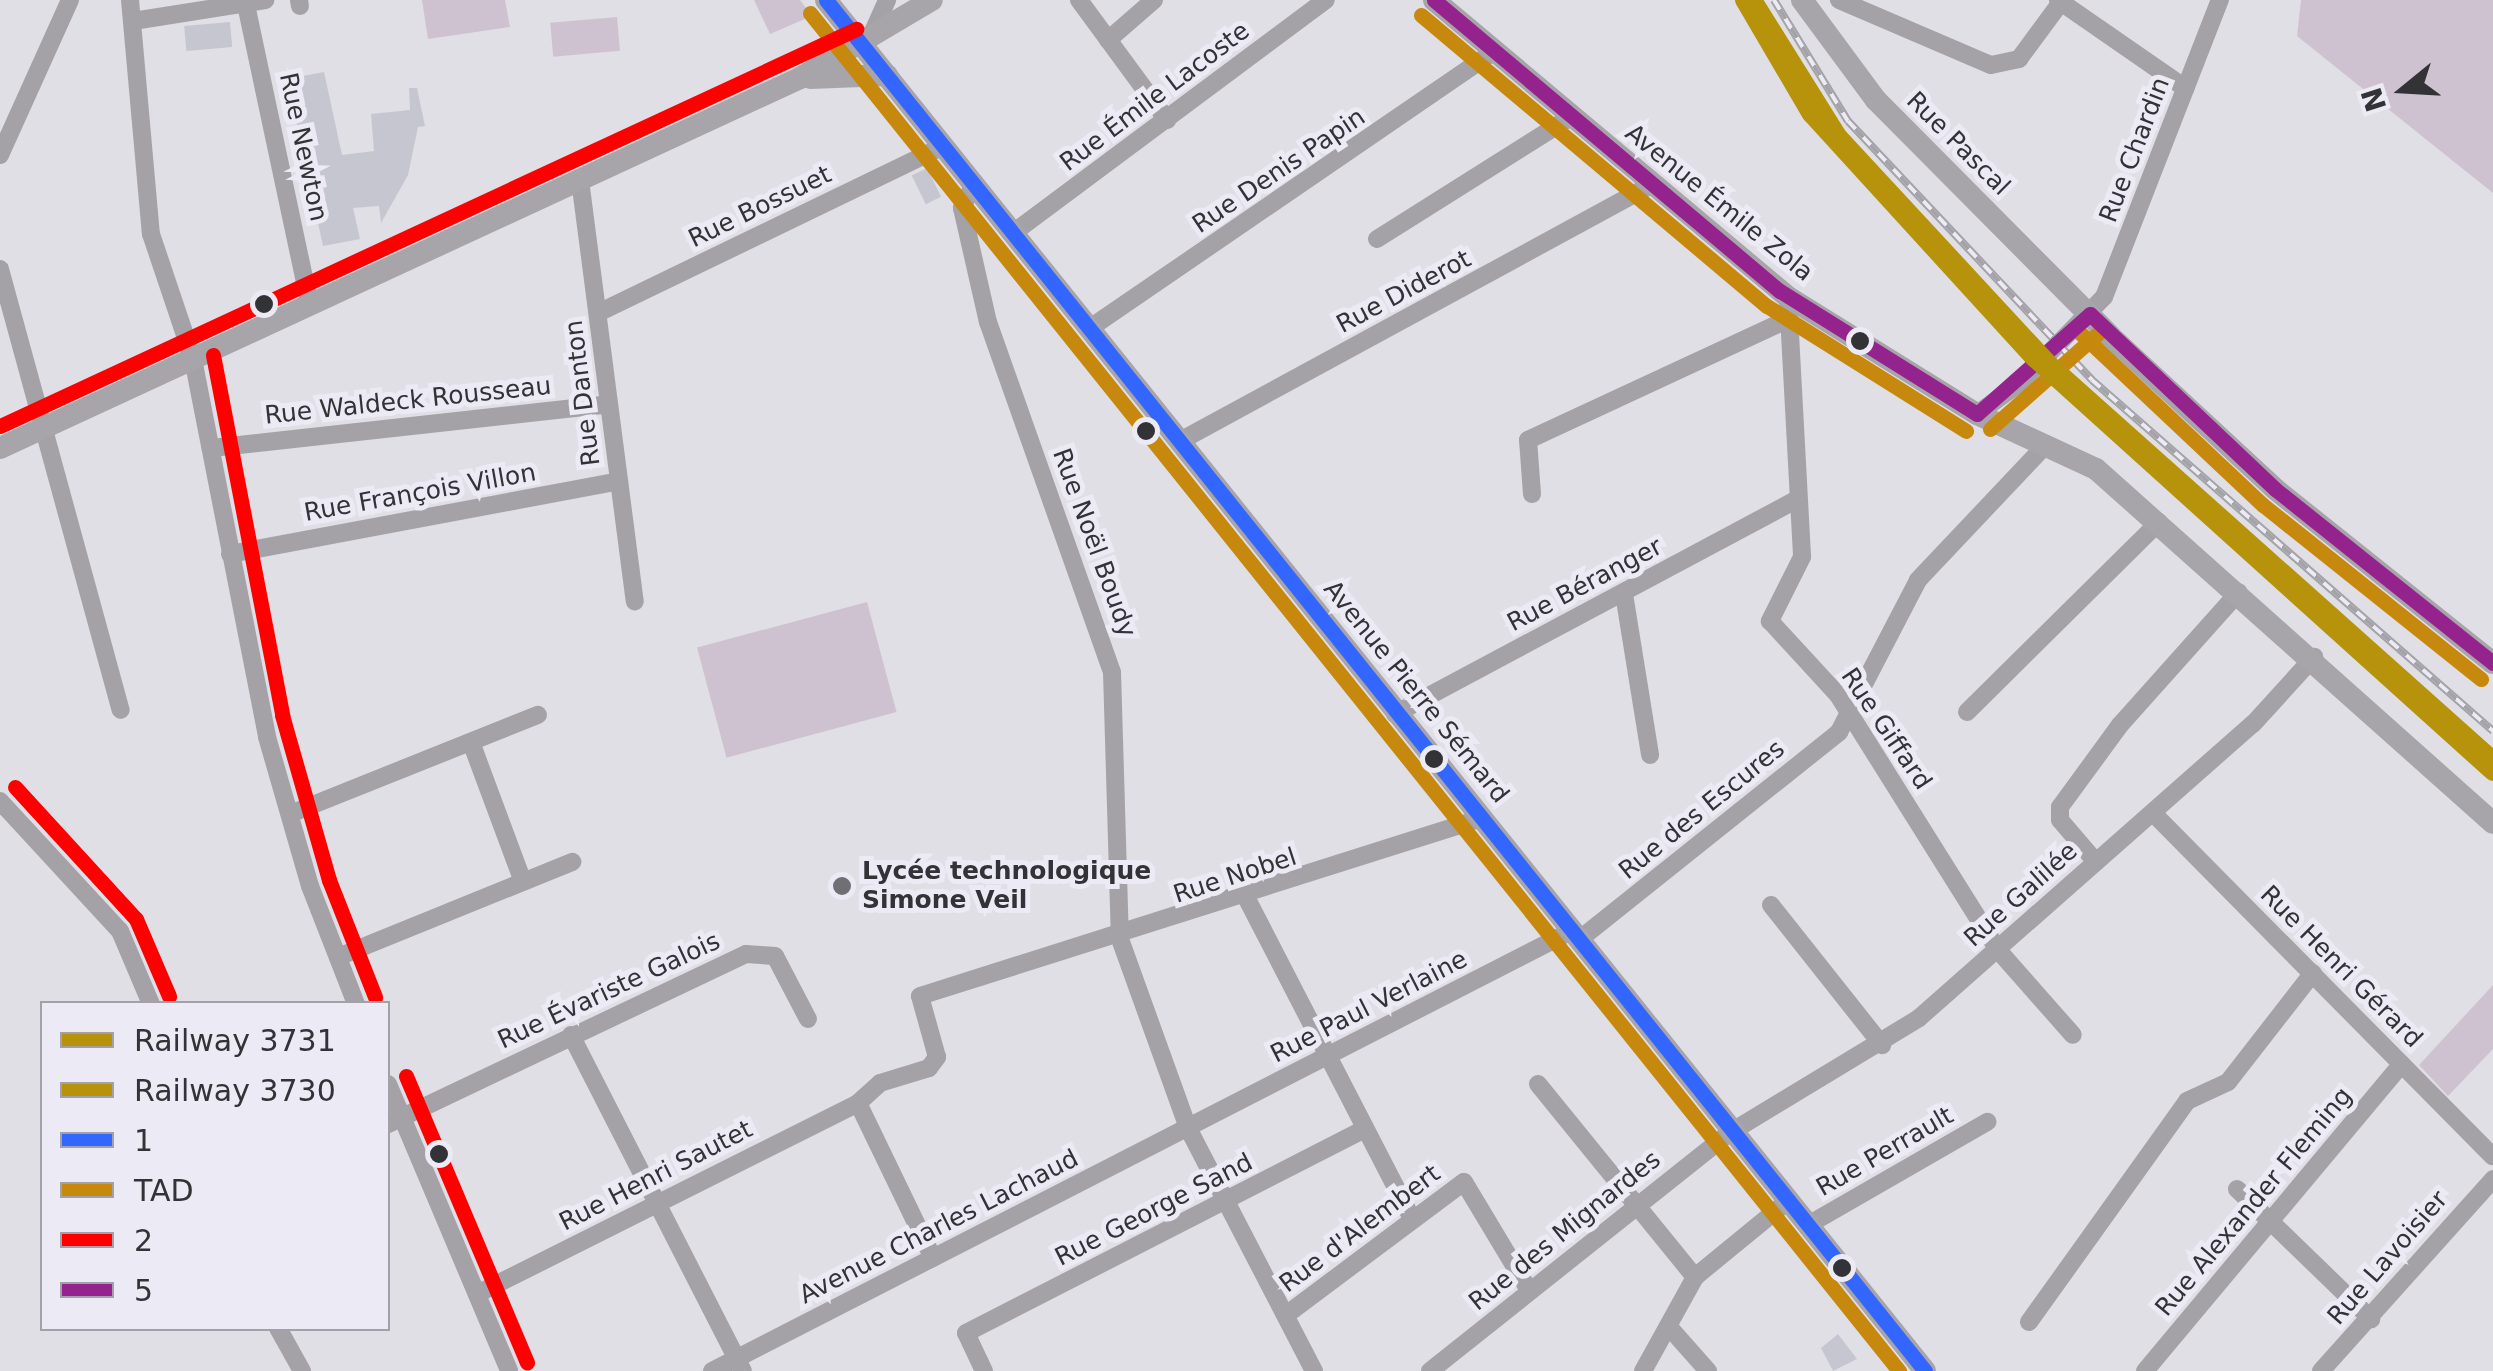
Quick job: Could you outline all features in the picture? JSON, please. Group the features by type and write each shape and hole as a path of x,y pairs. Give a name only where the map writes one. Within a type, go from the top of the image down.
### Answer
{"main road":[{"name":"Avenue Pierre Sémard","path":"826,0 1925,1371"},
{"path":"0,448 800,78 864,47 932,0"},
{"name":"Avenue Émile Zola","path":"1434,0 1572,116 1787,309 2043,448 2096,470 2314,657 2493,823"},
{"name":"Rue Pascal","path":"1802,0 1876,100 2090,314 2262,478 2493,663"},
{"path":"800,78 886,75"}],"street":[{"path":"0,155 9,113 70,0"},
{"path":"130,0 148,224 193,359 230,554 290,814 355,1001"},
{"path":"134,21 265,0"},
{"path":"864,47 887,0"},
{"path":"1079,0 1167,120"},
{"path":"1108,40 1154,0"},
{"name":"Rue Émile Lacoste","path":"1013,233 1326,0"},
{"path":"1839,0 1991,65 2019,59 2059,1 2185,88"},
{"name":"Rue Chardin","path":"2090,314 2160,165 2220,0"},
{"name":"Rue Newton","path":"245,2 268,81 310,276 310,305"},
{"name":"Rue Denis Papin","path":"1090,328 1495,52"},
{"path":"1377,239 1572,116"},
{"name":"Rue Bossuet","path":"598,313 944,146"},
{"name":"Rue Danton","path":"580,180 636,601"},
{"name":"Rue Noël Boudy","path":"974,184 962,208 988,322 1112,672 1120,939 1188,1128 1314,1371"},
{"name":"Rue Diderot","path":"1180,442 1651,186"},
{"path":"0,269 47,426 122,710"},
{"path":"1532,494 1528,440 1787,309"},
{"name":"Rue Giffard","path":"1787,309 1802,556 1770,622 1852,717 1998,950 2073,1035"},
{"path":"1978,414 2090,314"},
{"name":"Rue Waldeck Rousseau","path":"212,448 609,404"},
{"path":"1852,717 1918,580 2043,448"},
{"name":"Rue François Villon","path":"230,554 619,482"},
{"name":"Rue Béranger","path":"1395,714 1798,499"},
{"path":"1966,712 2159,522"},
{"path":"2096,862 2060,820 2060,807 2120,725 2239,592"},
{"path":"1624,594 1650,755"},
{"name":"Rue Galilée","path":"1731,1132 1882,1046 2153,813 2314,657"},
{"path":"290,814 538,715"},
{"name":"Rue des Escures","path":"1576,934 1852,717"},
{"path":"471,742 523,882"},
{"path":"0,801 120,931 150,1001"},
{"name":"Rue Henri Gérard","path":"2153,813 2493,1156"},
{"name":"Rue Nobel","path":"858,1103 880,1083 929,1068 936,1057 920,996 1120,939 1482,818"},
{"path":"338,957 572,862"},
{"path":"1246,899 1412,1219"},
{"path":"1770,904 1882,1046"},
{"name":"Rue Paul Verlaine","path":"1188,1128 1576,934"},
{"name":"Rue Évariste Galois","path":"394,1122 571,1035 763,950 783,968 808,1019"},
{"path":"2029,1322 2187,1101 2228,1082 2313,974"},
{"path":"571,1035 740,1364"},
{"name":"Rue Alexander Fleming","path":"2145,1371 2402,1064"},
{"path":"1538,1084 1695,1278"},
{"path":"390,1097 394,1122 477,1294 509,1371"},
{"path":"858,1103 933,1258"},
{"name":"Rue Henri Sautet","path":"477,1294 858,1103"},
{"name":"Rue Perrault","path":"1808,1225 1987,1122"},
{"name":"Avenue Charles Lachaud","path":"712,1371 740,1364 933,1258 1188,1128"},
{"name":"Rue George Sand","path":"982,1370 966,1333 1364,1130"},
{"name":"Rue des Mignardes","path":"1430,1371 1731,1132"},
{"name":"Rue Lavoisier","path":"2321,1371 2493,1179"},
{"name":"Rue d'Alembert","path":"1286,1315 1464,1182 1529,1290"},
{"path":"2238,1189 2274,1219 2370,1318"},
{"path":"1643,1371 1695,1278 1788,1201"},
{"path":"1668,1327 1708,1371"},
{"path":"280,1331 302,1371"},
{"path":"1450,1356 1462,1371"}],"shaded area":[{"path":"422,0 505,0 510,27 428,39"},
{"path":"754,0 800,0 812,16 770,34"},
{"path":"2301,0 2493,0 2493,193 2297,36"},
{"path":"617,17 620,51 553,57 550,23"},
{"path":"867,602 897,712 727,758 697,648"},
{"path":"2493,985 2493,1049 2448,1096 2419,1065"}],"building":[{"path":"230,22 232,47 186,51 184,26"},
{"path":"324,72 342,155 374,151 371,114 410,110 409,88 417,88 425,126 418,127 408,175 381,223 379,206 353,208 360,239 323,246 287,79"},
{"path":"927,168 941,197 926,204 912,175"},
{"path":"1838,1334 1857,1359 1833,1371 1821,1348"}],"railway":[{"path":"1774,0 1848,121 2092,380 2493,731"}],"rail line":[{"name":"3731","path":"1744,0 1811,114 2034,358 2493,772"},
{"name":"3730","path":"1753,0 1838,136 2050,365 2493,760"}],"transit line":[{"name":"1","path":"826,0 1925,1371"},
{"name":"5","path":"1434,0 1780,291 1977,414"},
{"name":"TAD","path":"810,13 1899,1371"},
{"name":"TAD","path":"1421,15 1767,306 1966,431"},
{"name":"2","path":"0,426 856,29"},
{"name":"5","path":"2090,314 2275,489 2493,663"},
{"name":"5","path":"1977,414 2090,314"},
{"name":"TAD","path":"2076,329 2263,505 2481,679"},
{"name":"TAD","path":"1990,429 2103,329"},
{"name":"2","path":"213,355 282,715 329,880 375,997"},
{"name":"2","path":"15,787 136,919 169,996"},
{"name":"2","path":"406,1076 527,1363"}],"place":[{"name":"Lycée technologique Simone Veil","path":"842,886"}]}
